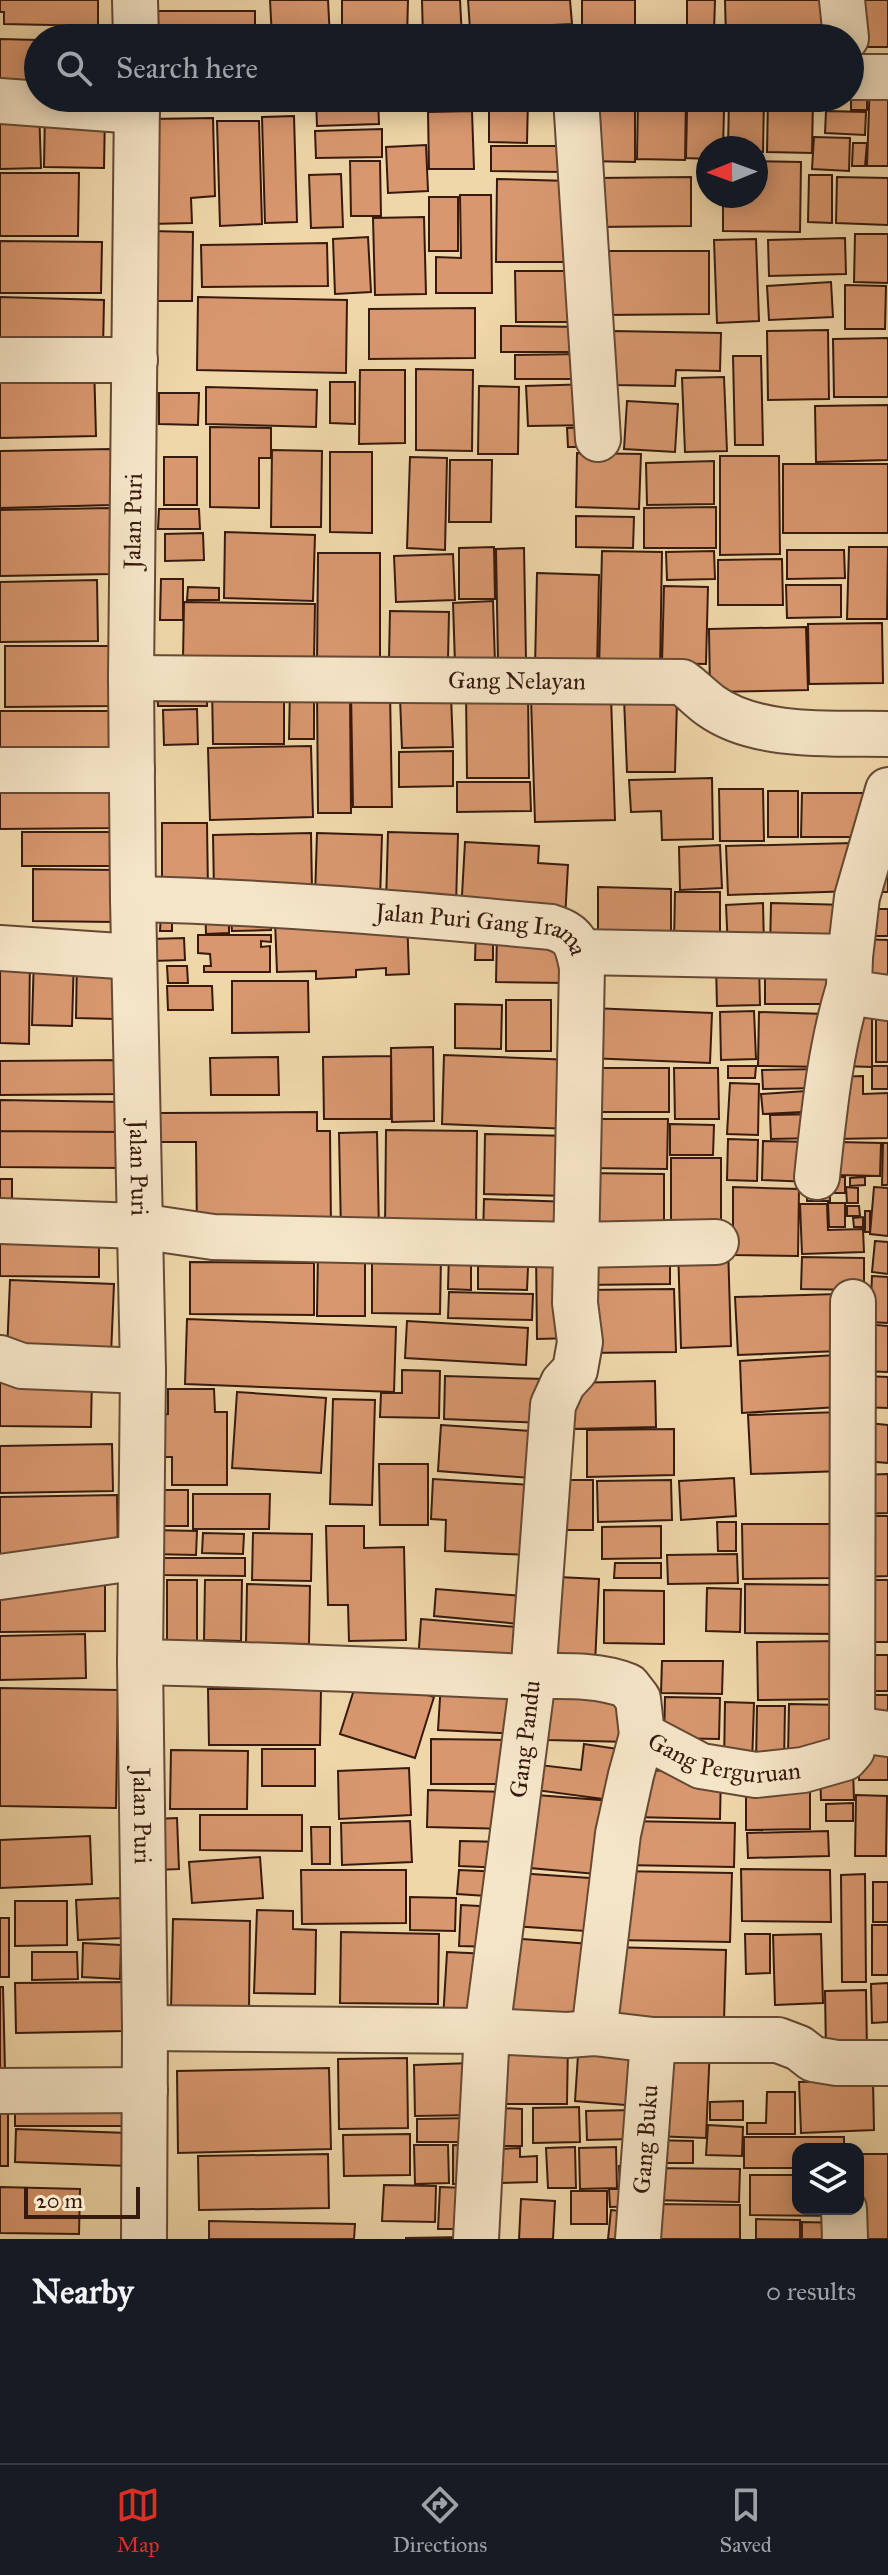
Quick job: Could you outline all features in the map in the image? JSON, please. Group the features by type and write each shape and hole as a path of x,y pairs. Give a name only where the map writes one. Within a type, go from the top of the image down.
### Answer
{"street":[{"path":"135,0 136,24"},
{"path":"842,0 845,24"},
{"path":"864,77 888,77"},
{"path":"0,101 24,102"},
{"name":"Jalan Puri","path":"137,112 131,678 143,1371 140,1662 145,2028 144,2239"},
{"path":"577,112 598,439"},
{"path":"0,360 135,360"},
{"name":"Gang Nelayan","path":"131,678 682,682 711,707 754,725 794,732 888,734"},
{"path":"0,770 132,770"},
{"path":"817,1177 836,1029 862,981 857,897 888,790"},
{"name":"Jalan Puri Gang Irama","path":"133,899 346,907 566,931 575,941 582,967 576,1245"},
{"path":"0,948 134,957"},
{"path":"579,952 862,981"},
{"path":"0,1221 139,1226 213,1237 576,1245 716,1242"},
{"name":"Gang Pandu","path":"476,2239 487,2031 533,1678 553,1405 563,1383 575,1370 580,1342 575,1303 576,1245"},
{"name":"Gang Perguruan","path":"140,1662 318,1666 584,1678 628,1686 638,1699 642,1735 701,1766 756,1775 803,1770 845,1758 870,1731 870,1418 853,1302"},
{"path":"0,1358 22,1366 143,1371"},
{"path":"0,1577 141,1557"},
{"path":"594,2033 618,1834 642,1735"},
{"path":"145,2028 594,2033 653,2040 778,2040 799,2048 813,2059 837,2063 888,2063"},
{"name":"Gang Buku","path":"638,2239 653,2040"},
{"path":"0,2091 145,2090"},
{"path":"844,2215 845,2239"}],"building":[{"path":"0,0 98,0 98,24 4,24 4,12 0,12"},
{"path":"270,0 328,0 329,24 271,24"},
{"path":"342,0 408,0 407,24 342,24"},
{"path":"422,0 460,0 461,24 423,24"},
{"path":"468,0 570,0 572,24 470,24"},
{"path":"582,0 635,0 635,24 582,24"},
{"path":"687,0 715,0 714,24 687,24"},
{"path":"725,0 829,0 830,24 726,24"},
{"path":"855,0 888,0 888,47 864,47 864,24 855,24"},
{"path":"154,11 255,11 255,24 154,24"},
{"path":"0,39 24,40 24,90 0,89"},
{"path":"870,79 888,80 888,166 867,166"},
{"path":"864,80 867,80 867,110 864,110"},
{"path":"24,108 24,112 39,112 41,168 0,169 0,109"},
{"path":"45,112 105,112 104,168 44,167"},
{"path":"316,112 379,112 379,124 317,126"},
{"path":"428,112 472,112 474,169 429,169"},
{"path":"489,112 528,112 527,143 489,142"},
{"path":"586,112 635,112 635,162 586,161"},
{"path":"638,112 686,112 685,160 637,159"},
{"path":"687,112 724,112 723,136 696,136 696,158 686,158"},
{"path":"729,112 764,112 763,136 728,136"},
{"path":"768,112 813,112 812,153 768,152"},
{"path":"826,112 866,112 865,135 825,133"},
{"path":"294,116 297,222 265,223 262,117"},
{"path":"213,118 215,196 191,198 192,223 151,224 148,119"},
{"path":"217,121 259,121 262,224 220,226"},
{"path":"382,129 382,157 316,158 315,131"},
{"path":"814,137 850,138 849,171 812,169"},
{"path":"853,143 867,143 865,166 852,166"},
{"path":"426,145 428,191 388,193 386,147"},
{"path":"491,146 563,146 563,172 491,171"},
{"path":"350,161 380,161 381,216 351,216"},
{"path":"768,161 801,162 800,232 723,231 723,208 768,208"},
{"path":"0,173 79,173 78,236 0,236"},
{"path":"341,174 343,227 311,228 309,175"},
{"path":"809,175 832,175 832,223 808,222"},
{"path":"691,177 691,226 596,227 596,178"},
{"path":"837,177 888,178 888,225 836,223"},
{"path":"497,179 569,181 568,262 496,262"},
{"path":"460,195 491,195 492,293 436,293 436,257 461,258"},
{"path":"429,197 458,197 458,251 429,251"},
{"path":"424,217 426,294 375,295 373,218"},
{"path":"151,231 193,232 192,301 151,301"},
{"path":"855,234 888,234 888,283 854,282"},
{"path":"368,237 371,292 335,294 333,239"},
{"path":"845,238 846,274 769,276 768,240"},
{"path":"756,239 759,321 717,323 714,240"},
{"path":"0,241 102,242 101,293 0,293"},
{"path":"327,243 328,286 202,287 201,245"},
{"path":"604,251 709,251 709,314 605,315"},
{"path":"515,271 580,271 580,322 516,322"},
{"path":"831,282 833,317 769,320 767,286"},
{"path":"845,285 886,286 885,329 845,329"},
{"path":"0,297 104,300 103,350 0,348"},
{"path":"198,297 347,300 346,373 197,370"},
{"path":"475,308 475,358 369,359 369,309"},
{"path":"501,326 585,327 585,352 501,352"},
{"path":"828,330 829,399 768,400 767,331"},
{"path":"613,331 721,333 720,371 676,370 675,386 612,385"},
{"path":"888,338 888,397 834,397 833,339"},
{"path":"582,354 582,379 515,379 515,355"},
{"path":"733,356 761,356 763,445 735,445"},
{"path":"94,363 96,436 0,438 0,365"},
{"path":"416,369 473,370 472,451 416,450"},
{"path":"360,370 405,370 405,443 359,444"},
{"path":"724,377 727,451 685,452 682,378"},
{"path":"330,382 355,382 355,424 330,423"},
{"path":"593,384 594,425 528,426 526,386"},
{"path":"479,386 519,387 518,454 478,454"},
{"path":"206,387 317,390 316,427 206,424"},
{"path":"159,393 199,393 198,425 159,424"},
{"path":"627,401 678,404 675,452 624,449"},
{"path":"888,405 888,460 816,462 815,406"},
{"path":"210,427 271,428 271,458 259,458 259,508 210,507"},
{"path":"597,427 597,447 568,447 567,428"},
{"path":"111,449 112,505 0,508 0,451"},
{"path":"272,450 322,451 321,527 271,527"},
{"path":"330,452 372,452 372,533 330,532"},
{"path":"577,453 641,454 639,509 576,507"},
{"path":"720,456 779,456 780,554 720,555"},
{"path":"164,457 197,457 197,505 164,505"},
{"path":"410,457 447,458 445,550 407,548"},
{"path":"450,460 492,460 491,522 449,522"},
{"path":"714,461 714,504 647,505 646,463"},
{"path":"783,464 888,464 888,533 783,533"},
{"path":"716,507 716,548 644,548 644,508"},
{"path":"110,508 111,574 0,576 0,510"},
{"path":"159,509 199,509 200,529 158,529"},
{"path":"576,516 634,517 633,548 576,547"},
{"path":"225,532 315,535 313,601 224,598"},
{"path":"203,533 204,560 165,561 165,534"},
{"path":"494,547 495,599 459,599 459,548"},
{"path":"849,547 888,547 887,619 847,619"},
{"path":"524,548 526,660 498,661 496,549"},
{"path":"787,550 844,550 845,578 787,579"},
{"path":"602,551 662,552 660,671 599,670"},
{"path":"714,551 715,579 667,580 666,552"},
{"path":"318,553 380,553 380,670 317,669"},
{"path":"453,554 455,600 396,602 394,556"},
{"path":"782,559 783,605 718,605 718,560"},
{"path":"537,573 599,575 597,670 535,668"},
{"path":"161,579 183,579 183,620 160,620"},
{"path":"97,580 98,641 0,642 0,582"},
{"path":"786,585 841,585 841,617 787,618"},
{"path":"664,586 708,587 706,664 662,663"},
{"path":"188,587 219,588 219,600 187,600"},
{"path":"493,601 495,663 455,664 453,603"},
{"path":"184,602 315,604 314,660 183,659"},
{"path":"390,611 449,612 448,660 389,659"},
{"path":"882,623 883,683 809,684 808,624"},
{"path":"806,627 808,690 710,692 709,629"},
{"path":"5,646 113,646 113,706 5,707"},
{"path":"157,684 207,684 207,706 158,706"},
{"path":"284,684 284,744 213,744 212,685"},
{"path":"290,687 314,688 314,739 289,739"},
{"path":"317,689 350,690 351,813 318,813"},
{"path":"528,690 529,778 467,778 466,691"},
{"path":"390,691 392,807 353,807 351,692"},
{"path":"451,696 453,747 402,748 400,698"},
{"path":"611,696 615,820 535,822 531,698"},
{"path":"624,698 677,701 675,772 627,772"},
{"path":"197,709 198,744 164,745 163,710"},
{"path":"0,711 111,711 111,759 0,759"},
{"path":"311,746 313,817 210,820 208,748"},
{"path":"453,751 453,786 399,787 399,752"},
{"path":"0,777 117,777 117,828 0,829"},
{"path":"712,778 713,839 662,840 661,811 631,812 629,780"},
{"path":"457,782 530,782 531,811 457,812"},
{"path":"719,789 763,789 764,841 720,841"},
{"path":"768,791 798,791 798,837 768,837"},
{"path":"802,793 873,793 872,837 801,837"},
{"path":"162,823 207,823 208,891 162,891"},
{"path":"22,832 111,832 111,866 22,866"},
{"path":"388,832 458,834 456,905 386,904"},
{"path":"311,833 312,890 214,892 213,835"},
{"path":"317,833 382,835 380,900 315,898"},
{"path":"465,842 539,846 538,863 568,865 565,919 461,913"},
{"path":"853,843 855,891 728,895 726,846"},
{"path":"720,845 722,888 680,890 679,847"},
{"path":"33,869 115,870 114,922 33,921"},
{"path":"883,873 888,873 888,892 882,892"},
{"path":"598,887 671,889 671,936 598,935"},
{"path":"675,892 720,892 720,944 674,943"},
{"path":"205,903 229,903 229,933 206,934"},
{"path":"270,903 271,930 232,931 230,905"},
{"path":"763,903 764,948 728,949 726,905"},
{"path":"771,903 847,905 846,952 770,950"},
{"path":"858,909 888,909 888,936 859,936"},
{"path":"161,913 172,914 172,931 160,931"},
{"path":"407,915 409,974 386,975 386,968 356,970 356,977 316,979 316,971 277,972 275,920"},
{"path":"476,927 493,927 493,960 475,960"},
{"path":"497,932 568,933 567,983 496,982"},
{"path":"198,935 271,935 271,942 261,941 261,947 270,946 270,972 204,972 204,966 211,966 210,954 198,953"},
{"path":"184,938 185,960 152,961 151,939"},
{"path":"859,939 888,940 888,986 858,985"},
{"path":"0,954 30,954 29,1044 0,1043"},
{"path":"34,955 74,956 72,1026 32,1025"},
{"path":"77,956 117,957 115,1019 76,1018"},
{"path":"759,964 760,1005 717,1006 716,965"},
{"path":"765,964 838,964 838,1004 765,1004"},
{"path":"167,966 187,966 188,983 168,983"},
{"path":"232,981 308,981 309,1032 232,1033"},
{"path":"167,986 212,986 213,1010 168,1010"},
{"path":"506,1000 551,1000 551,1051 506,1051"},
{"path":"876,1002 888,1002 888,1062 876,1062"},
{"path":"455,1004 502,1005 501,1049 455,1048"},
{"path":"591,1008 712,1013 710,1063 588,1058"},
{"path":"754,1011 756,1059 721,1060 720,1012"},
{"path":"759,1012 826,1014 825,1067 758,1066"},
{"path":"843,1014 872,1014 872,1067 842,1066"},
{"path":"433,1047 434,1121 392,1122 391,1048"},
{"path":"444,1055 574,1060 571,1129 442,1124"},
{"path":"391,1056 391,1119 324,1119 323,1057"},
{"path":"278,1057 279,1095 211,1095 210,1058"},
{"path":"125,1060 125,1094 0,1095 0,1061"},
{"path":"728,1066 756,1066 755,1078 728,1078"},
{"path":"872,1066 888,1066 888,1089 872,1089"},
{"path":"593,1068 669,1068 669,1112 593,1112"},
{"path":"674,1068 718,1068 719,1119 675,1119"},
{"path":"820,1069 820,1088 763,1089 762,1070"},
{"path":"863,1076 863,1094 888,1093 888,1138 836,1139 834,1077"},
{"path":"730,1083 759,1084 758,1135 727,1134"},
{"path":"821,1090 822,1111 763,1114 761,1094"},
{"path":"0,1100 123,1102 123,1132 0,1131"},
{"path":"317,1112 317,1131 330,1131 331,1230 197,1232 196,1142 159,1142 160,1113"},
{"path":"818,1114 818,1138 771,1139 770,1115"},
{"path":"585,1119 668,1119 667,1169 585,1168"},
{"path":"670,1124 714,1125 713,1155 670,1155"},
{"path":"386,1130 477,1131 476,1230 385,1230"},
{"path":"0,1131 123,1132 122,1168 0,1167"},
{"path":"377,1132 379,1231 341,1232 339,1133"},
{"path":"485,1134 568,1136 567,1196 484,1194"},
{"path":"728,1139 758,1140 757,1181 727,1180"},
{"path":"763,1141 813,1142 812,1182 762,1180"},
{"path":"838,1142 881,1143 880,1176 837,1175"},
{"path":"883,1143 888,1143 888,1185 882,1185"},
{"path":"671,1158 721,1158 721,1232 671,1232"},
{"path":"583,1173 664,1174 664,1231 582,1231"},
{"path":"833,1177 845,1177 845,1193 832,1193"},
{"path":"865,1177 865,1185 850,1186 850,1178"},
{"path":"0,1179 12,1179 12,1206 0,1206"},
{"path":"733,1187 799,1189 798,1256 733,1255"},
{"path":"846,1187 858,1188 858,1203 847,1203"},
{"path":"874,1187 888,1188 888,1236 870,1234"},
{"path":"807,1191 830,1191 830,1201 807,1201"},
{"path":"484,1199 570,1202 569,1239 483,1237"},
{"path":"828,1203 845,1203 845,1227 829,1227"},
{"path":"800,1204 827,1204 828,1230 863,1229 864,1252 802,1254"},
{"path":"847,1206 859,1206 860,1216 847,1216"},
{"path":"865,1211 870,1211 870,1232 865,1232"},
{"path":"863,1217 863,1227 854,1227 853,1218"},
{"path":"0,1229 99,1231 99,1277 0,1276"},
{"path":"875,1241 888,1242 888,1274 872,1272"},
{"path":"728,1246 731,1346 681,1348 678,1247"},
{"path":"670,1247 670,1284 583,1285 582,1248"},
{"path":"318,1248 365,1248 365,1316 317,1316"},
{"path":"449,1252 471,1252 471,1290 448,1289"},
{"path":"536,1252 573,1252 574,1338 537,1339"},
{"path":"372,1255 441,1256 440,1314 372,1313"},
{"path":"802,1257 864,1258 864,1290 801,1289"},
{"path":"190,1262 314,1263 314,1315 190,1314"},
{"path":"478,1266 528,1267 527,1290 478,1289"},
{"path":"872,1276 888,1277 888,1323 870,1322"},
{"path":"10,1280 114,1284 111,1355 7,1352"},
{"path":"674,1289 676,1352 584,1353 583,1290"},
{"path":"449,1292 533,1294 532,1320 448,1318"},
{"path":"838,1294 840,1351 738,1355 735,1297"},
{"path":"187,1319 396,1327 394,1392 185,1384"},
{"path":"407,1321 528,1328 526,1365 405,1358"},
{"path":"864,1324 888,1326 888,1372 861,1371"},
{"path":"836,1355 838,1407 742,1413 740,1361"},
{"path":"402,1370 440,1371 439,1418 380,1417 381,1393 402,1393"},
{"path":"0,1374 92,1375 91,1427 0,1426"},
{"path":"445,1376 545,1379 544,1423 444,1419"},
{"path":"864,1376 888,1377 888,1408 862,1407"},
{"path":"655,1381 656,1427 570,1429 569,1383"},
{"path":"168,1389 214,1389 215,1412 227,1412 227,1485 172,1485 172,1457 157,1457 157,1415 168,1414"},
{"path":"237,1392 326,1398 321,1473 232,1468"},
{"path":"333,1399 375,1400 372,1505 330,1504"},
{"path":"841,1412 843,1471 751,1474 748,1415"},
{"path":"868,1423 888,1425 888,1463 865,1461"},
{"path":"441,1425 547,1432 544,1479 438,1471"},
{"path":"674,1429 674,1475 587,1477 587,1430"},
{"path":"112,1444 113,1491 0,1493 0,1446"},
{"path":"379,1464 428,1464 428,1525 380,1525"},
{"path":"888,1474 888,1513 858,1514 858,1475"},
{"path":"734,1478 736,1516 681,1520 679,1481"},
{"path":"433,1479 531,1485 527,1555 445,1551 446,1520 431,1519"},
{"path":"562,1480 593,1480 593,1530 562,1530"},
{"path":"671,1480 672,1520 598,1522 597,1481"},
{"path":"162,1490 188,1490 188,1526 162,1526"},
{"path":"193,1494 270,1494 269,1529 193,1529"},
{"path":"117,1495 118,1556 0,1557 0,1497"},
{"path":"858,1516 888,1516 888,1576 858,1577"},
{"path":"717,1522 736,1522 736,1551 718,1551"},
{"path":"742,1524 837,1524 837,1578 743,1579"},
{"path":"326,1526 364,1526 364,1548 404,1547 406,1640 349,1641 348,1605 328,1605"},
{"path":"661,1526 661,1558 602,1559 602,1527"},
{"path":"153,1530 197,1531 196,1555 152,1554"},
{"path":"203,1533 244,1534 243,1554 202,1553"},
{"path":"253,1533 312,1534 311,1581 252,1580"},
{"path":"737,1554 738,1583 668,1584 667,1555"},
{"path":"161,1558 245,1558 245,1576 161,1575"},
{"path":"615,1563 661,1563 661,1578 614,1578"},
{"path":"558,1577 599,1579 595,1664 554,1662"},
{"path":"167,1580 197,1580 197,1643 167,1643"},
{"path":"205,1580 242,1580 241,1641 204,1640"},
{"path":"863,1580 888,1580 888,1642 862,1642"},
{"path":"105,1582 105,1631 0,1632 0,1584"},
{"path":"247,1584 310,1586 309,1644 246,1643"},
{"path":"745,1584 839,1585 839,1634 745,1633"},
{"path":"707,1588 741,1589 740,1632 706,1631"},
{"path":"436,1589 522,1596 520,1624 434,1616"},
{"path":"604,1590 664,1591 664,1644 604,1643"},
{"path":"421,1619 516,1627 512,1669 418,1662"},
{"path":"85,1634 86,1678 0,1680 0,1636"},
{"path":"844,1641 846,1699 758,1700 757,1642"},
{"path":"861,1655 888,1655 888,1691 861,1691"},
{"path":"662,1661 723,1661 722,1694 661,1693"},
{"path":"359,1674 434,1697 415,1758 340,1734"},
{"path":"441,1682 522,1686 520,1734 438,1730"},
{"path":"0,1688 118,1690 116,1808 0,1806"},
{"path":"208,1689 321,1689 320,1745 209,1745"},
{"path":"549,1691 631,1693 629,1742 547,1740"},
{"path":"865,1695 888,1695 888,1729 865,1729"},
{"path":"665,1697 720,1698 719,1739 664,1738"},
{"path":"725,1702 754,1703 752,1765 724,1765"},
{"path":"789,1704 845,1705 845,1756 788,1756"},
{"path":"757,1706 785,1706 784,1765 756,1765"},
{"path":"431,1739 515,1740 515,1784 431,1784"},
{"path":"859,1741 888,1741 888,1780 859,1780"},
{"path":"584,1744 625,1750 618,1801 528,1789 532,1764 581,1770"},
{"path":"262,1749 315,1749 315,1786 262,1786"},
{"path":"171,1750 248,1751 247,1809 170,1809"},
{"path":"409,1768 411,1815 339,1819 338,1771"},
{"path":"853,1769 854,1800 821,1800 820,1770"},
{"path":"634,1770 721,1772 720,1819 633,1817"},
{"path":"746,1778 810,1778 810,1829 746,1830"},
{"path":"428,1790 510,1792 510,1829 427,1827"},
{"path":"536,1795 613,1801 607,1875 530,1868"},
{"path":"856,1795 887,1796 886,1856 855,1856"},
{"path":"853,1803 853,1821 826,1821 826,1804"},
{"path":"200,1815 302,1815 302,1851 200,1850"},
{"path":"177,1818 179,1869 155,1870 154,1819"},
{"path":"410,1821 412,1862 342,1865 341,1823"},
{"path":"624,1821 735,1823 734,1867 623,1865"},
{"path":"311,1827 330,1827 330,1864 312,1864"},
{"path":"828,1831 829,1856 748,1858 747,1833"},
{"path":"90,1836 92,1884 0,1888 0,1840"},
{"path":"460,1841 505,1842 505,1868 459,1866"},
{"path":"260,1857 263,1898 192,1903 189,1862"},
{"path":"741,1869 830,1870 831,1922 742,1921"},
{"path":"301,1870 406,1870 406,1923 302,1924"},
{"path":"459,1870 503,1872 502,1897 457,1894"},
{"path":"616,1871 732,1873 730,1942 615,1940"},
{"path":"517,1873 604,1879 600,1932 513,1926"},
{"path":"865,1874 866,1982 842,1982 841,1875"},
{"path":"873,1882 888,1882 888,1922 873,1922"},
{"path":"410,1897 456,1898 455,1931 410,1930"},
{"path":"120,1898 122,1938 78,1940 76,1900"},
{"path":"15,1901 67,1901 67,1945 15,1946"},
{"path":"461,1905 497,1907 496,1947 459,1946"},
{"path":"257,1910 293,1911 293,1929 316,1930 315,1994 254,1993"},
{"path":"0,1918 9,1918 9,1977 0,1977"},
{"path":"173,1919 250,1921 249,2010 171,2009"},
{"path":"872,1925 888,1925 888,1975 872,1975"},
{"path":"341,1932 439,1934 438,2004 340,2003"},
{"path":"745,1934 770,1934 770,1973 746,1974"},
{"path":"821,1934 823,2003 775,2005 773,1935"},
{"path":"507,1938 591,1944 586,2015 502,2010"},
{"path":"83,1943 121,1945 120,1979 82,1977"},
{"path":"609,1947 726,1950 724,2021 608,2018"},
{"path":"32,1952 77,1952 78,1979 32,1980"},
{"path":"447,1952 489,1954 486,2022 443,2020"},
{"path":"126,1982 127,2031 16,2033 15,1983"},
{"path":"888,1983 888,2022 872,2023 871,1984"},
{"path":"0,1987 3,1987 5,2070 0,2070"},
{"path":"866,1990 867,2052 826,2052 825,1991"},
{"path":"505,2040 568,2041 567,2104 505,2104"},
{"path":"579,2040 642,2045 638,2106 575,2101"},
{"path":"655,2043 710,2046 706,2138 652,2136"},
{"path":"407,2058 408,2128 339,2129 338,2059"},
{"path":"472,2063 474,2115 415,2116 414,2065"},
{"path":"329,2068 331,2149 178,2153 177,2071"},
{"path":"873,2080 874,2130 801,2133 799,2082"},
{"path":"767,2092 795,2092 795,2134 747,2134 747,2123 766,2123"},
{"path":"15,2094 125,2094 125,2126 15,2126"},
{"path":"0,2097 8,2097 8,2166 0,2166"},
{"path":"743,2101 743,2120 710,2120 710,2102"},
{"path":"579,2107 580,2142 533,2143 533,2108"},
{"path":"501,2108 522,2109 522,2146 500,2146"},
{"path":"635,2110 635,2139 587,2140 586,2111"},
{"path":"471,2118 471,2142 417,2142 417,2119"},
{"path":"708,2125 743,2127 742,2156 706,2155"},
{"path":"16,2129 128,2133 128,2166 15,2162"},
{"path":"410,2134 410,2175 344,2176 343,2135"},
{"path":"744,2137 844,2137 844,2143 792,2143 792,2168 744,2168"},
{"path":"651,2140 693,2141 693,2163 650,2163"},
{"path":"414,2145 448,2145 449,2183 415,2184"},
{"path":"453,2145 477,2146 477,2184 453,2184"},
{"path":"575,2147 576,2188 548,2188 546,2148"},
{"path":"616,2147 617,2188 580,2189 579,2148"},
{"path":"520,2148 520,2157 537,2156 537,2182 498,2183 498,2149"},
{"path":"328,2154 329,2208 199,2210 198,2156"},
{"path":"864,2154 888,2154 888,2239 852,2239 857,2215 864,2215"},
{"path":"619,2166 639,2166 640,2206 610,2207 609,2189 620,2189"},
{"path":"651,2168 740,2169 739,2202 650,2200"},
{"path":"750,2175 792,2175 792,2215 838,2216 750,2215"},
{"path":"384,2185 436,2186 435,2222 382,2221"},
{"path":"0,2187 80,2189 79,2234 0,2233"},
{"path":"440,2187 466,2188 464,2229 438,2229"},
{"path":"571,2191 607,2191 607,2224 571,2224"},
{"path":"521,2199 555,2201 553,2239 519,2239"},
{"path":"650,2204 740,2205 740,2239 650,2239"},
{"path":"611,2210 637,2213 634,2239 608,2239"},
{"path":"756,2219 800,2220 800,2239 756,2239"},
{"path":"209,2221 355,2224 354,2239 209,2239"},
{"path":"802,2222 843,2223 843,2239 802,2239"},
{"path":"406,2238 465,2239 406,2239"}]}
